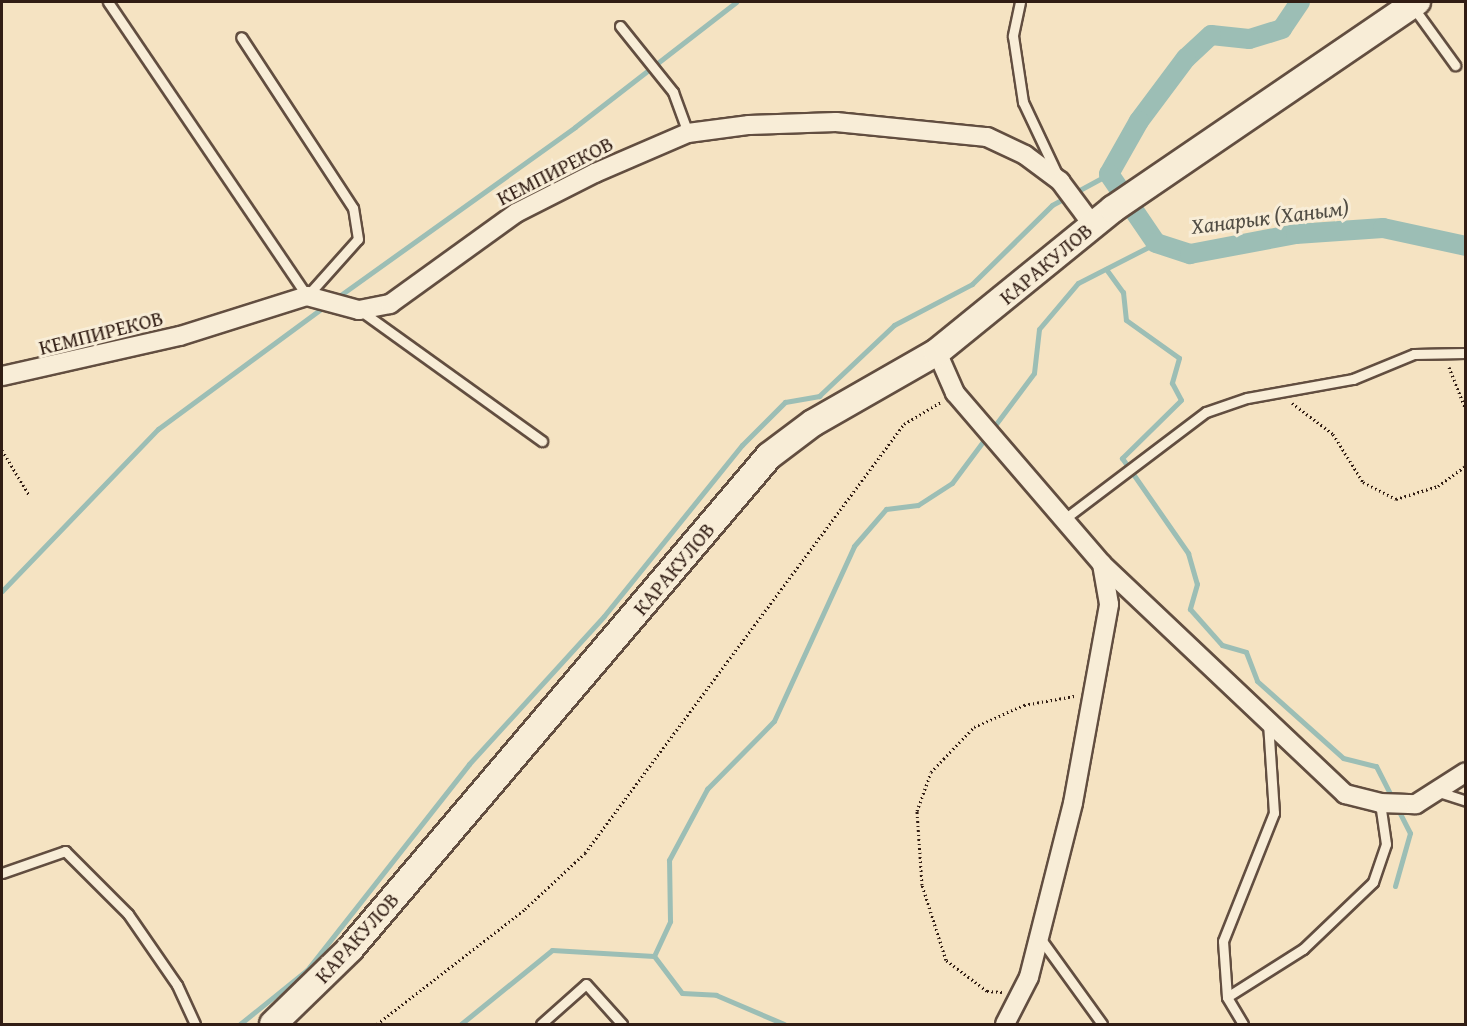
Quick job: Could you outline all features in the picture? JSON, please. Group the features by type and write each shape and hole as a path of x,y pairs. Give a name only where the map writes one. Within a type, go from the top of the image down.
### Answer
{"main road":[{"name":"КАРАКУЛОВ","path":"273,1024 350,949 769,456 813,423 937,352 1092,224 1414,3"}],"street":[{"name":"КЕМПИРЕКОВ","path":"2,376 180,336 312,297 353,308 390,304 516,213 688,133 836,122 987,137 1025,155 1060,181 1092,224"},
{"path":"937,352 956,393 1102,564 1345,794 1380,803 1416,804 1466,772"},
{"path":"1005,1024 1022,992 1039,936 1073,803 1109,604 1102,564"}],"lane":[{"path":"108,2 312,297 358,239 353,208 241,37"},
{"path":"1020,2 1013,36 1023,102 1060,181"},
{"path":"1414,3 1455,65"},
{"path":"620,26 673,92 688,133"},
{"path":"353,308 542,441"},
{"path":"1063,520 1206,412 1278,393 1353,379 1414,354 1465,353"},
{"path":"1243,1024 1227,997 1223,941 1274,813 1268,721"},
{"path":"1436,791 1466,801"},
{"path":"1227,997 1303,949 1373,882 1386,844 1380,803"},
{"path":"2,873 65,851 128,914 177,985 195,1024"},
{"path":"1039,936 1102,1024"},
{"path":"541,1024 586,984 622,1024"}],"path":[{"path":"1444,354 1466,410"},
{"path":"377,1024 525,909 585,853 904,424 956,393"},
{"path":"1278,393 1333,434 1363,482 1396,498 1438,486 1466,466"},
{"path":"2,450 29,495"},
{"path":"1022,992 987,992 946,960 922,885 917,811 932,772 974,727 1024,705 1093,693"}],"waterway":[{"path":"335,299 575,127 736,2"},
{"name":"Ханарык (Ханым)","path":"1300,2 1282,29 1249,39 1211,35 1186,58 1139,121 1109,174 1156,243 1190,254 1296,234 1383,228 1466,246"},
{"path":"240,1024 307,970 469,764 604,616 742,445 785,402 819,396 894,325 972,284 1052,205 1109,174"},
{"path":"461,1024 552,950 654,956 670,921 669,860 707,789 774,721 854,546 886,509 918,505 952,483 1034,373 1039,329 1078,283 1156,243"},
{"path":"1106,269 1123,292 1126,320 1179,358 1172,383 1181,400 1122,458 1188,553 1197,584 1190,609 1222,645 1246,652 1257,681 1343,758 1376,766 1393,800"},
{"path":"2,591 158,429 325,306"},
{"path":"1395,886 1410,833 1397,808"},
{"path":"654,956 682,993 716,995 784,1024"}]}
